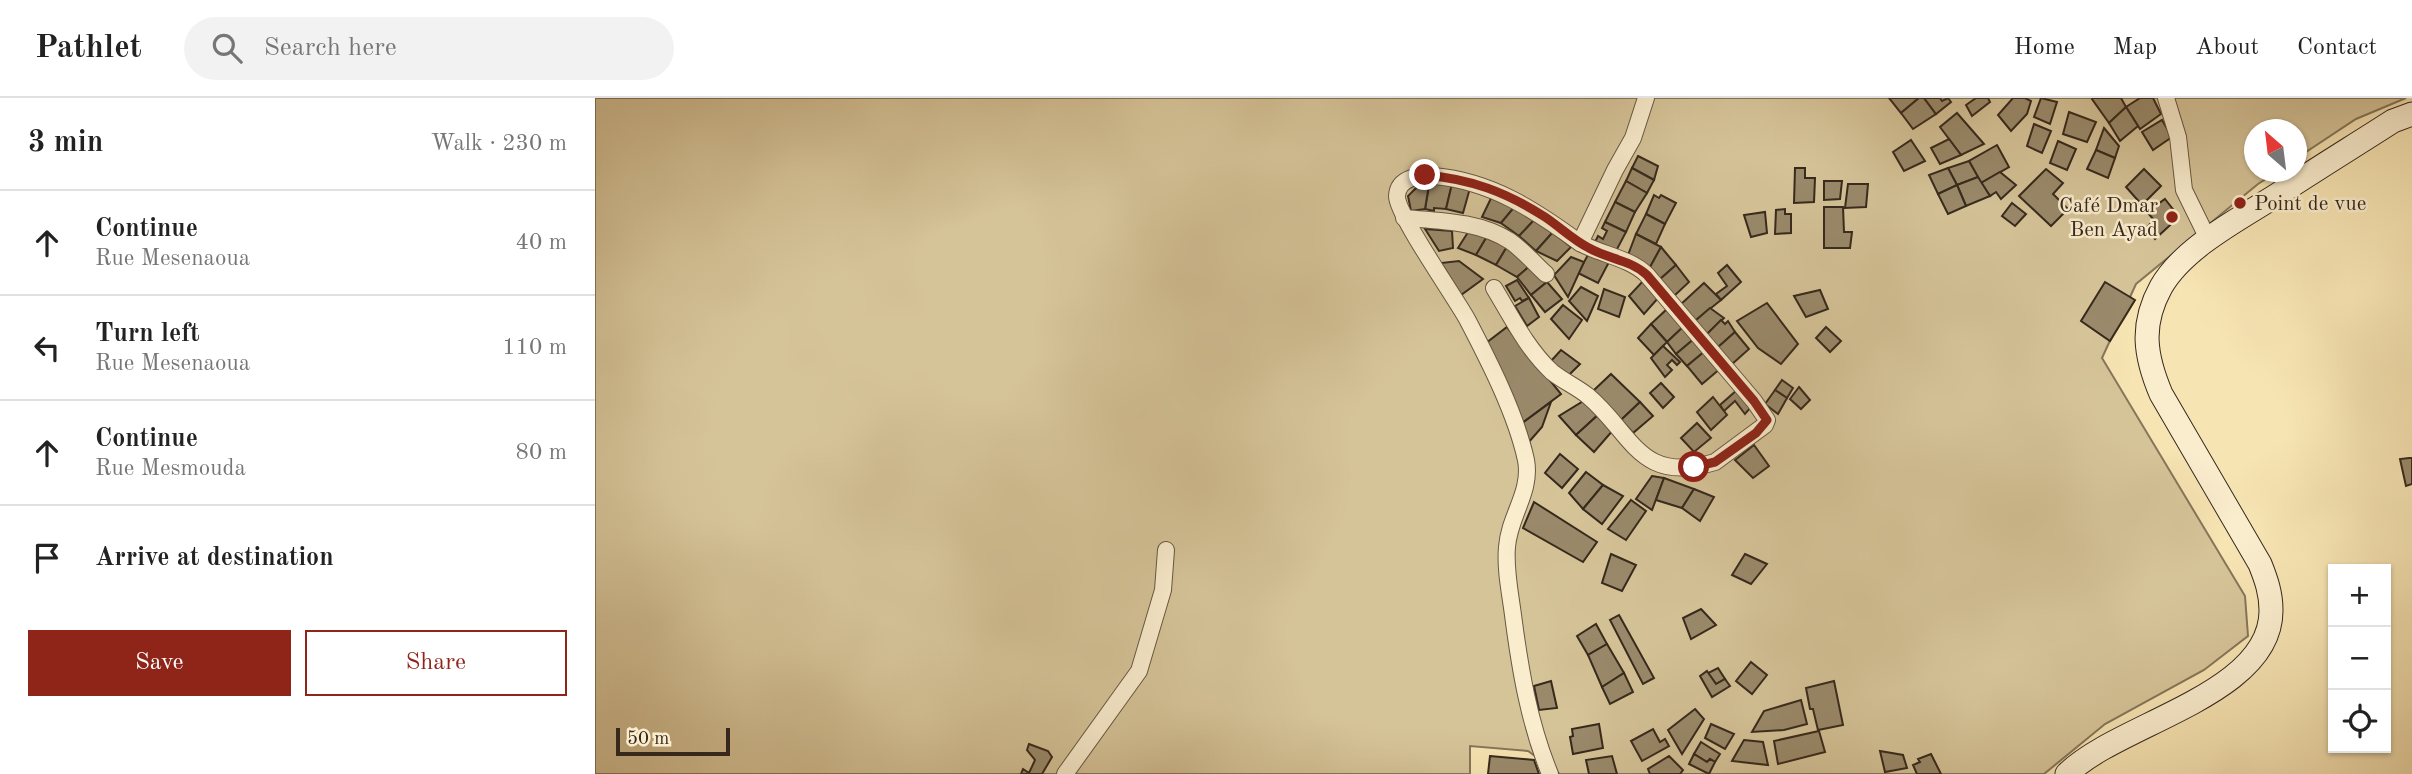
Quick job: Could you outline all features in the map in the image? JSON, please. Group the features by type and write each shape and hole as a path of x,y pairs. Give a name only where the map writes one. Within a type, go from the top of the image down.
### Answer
{"main road":[{"path":"2067,774 2094,754 2228,682 2254,657 2265,639 2271,613 2270,591 2260,564 2161,394 2146,352 2147,330 2161,287 2208,239 2393,121 2412,114"}],"street":[{"path":"1580,243 1633,138 1646,98"},
{"path":"2166,98 2178,136 2184,190 2208,239"},
{"path":"1494,288 1534,352 1565,382 1587,395 1643,457 1670,466 1694,467 1708,464 1725,455 1765,425 1767,420 1647,275 1632,264 1605,256 1580,243 1545,217 1482,184 1425,175 1405,180 1399,187 1397,196 1404,218 1468,320 1515,421 1526,462 1528,479 1507,543 1507,571 1521,672 1542,755 1550,774"},
{"path":"1404,218 1453,222 1486,230 1510,242 1546,274"},
{"path":"1065,774 1139,671 1163,590 1166,550"}],"shaded area":[{"path":"595,98 2406,98 2356,119 2307,151 2307,119 2244,119 2244,182 2261,182 2136,284 2102,358 2245,596 2248,636 2204,670 2105,724 2044,774 1560,774 1528,751 1470,746 1470,774 595,774"}],"building":[{"path":"1889,98 1919,98 1901,113"},
{"path":"1919,98 1924,98 1936,114 1913,129 1901,113"},
{"path":"1924,98 1940,98 1942,101 1948,98 1951,102 1936,114"},
{"path":"1976,98 1988,98 1990,102 1972,116 1966,105"},
{"path":"2013,98 2031,101 2027,114 2011,131 1998,115"},
{"path":"2041,98 2057,102 2050,124 2034,117"},
{"path":"2093,98 2121,98 2126,107 2109,123"},
{"path":"2140,98 2153,98 2161,114 2140,129 2126,107"},
{"path":"2126,107 2138,126 2120,141 2109,123"},
{"path":"2069,112 2096,122 2087,142 2063,134"},
{"path":"1957,113 1984,144 1961,155 1940,127"},
{"path":"2162,120 2172,137 2153,150 2142,132"},
{"path":"2034,124 2051,131 2042,153 2027,146"},
{"path":"2104,128 2119,146 2115,158 2096,150"},
{"path":"1949,139 1961,155 1940,164 1931,148"},
{"path":"1911,140 1925,161 1904,171 1893,152"},
{"path":"2058,141 2076,149 2067,170 2050,163"},
{"path":"1997,145 2009,167 1981,183 1969,161"},
{"path":"2096,150 2115,158 2108,178 2087,169"},
{"path":"1638,156 1658,166 1654,180 1632,168"},
{"path":"1969,161 1978,177 1957,185 1948,168"},
{"path":"1632,168 1654,180 1647,193 1626,181"},
{"path":"1795,168 1805,168 1805,178 1815,178 1814,202 1794,203"},
{"path":"1948,168 1957,185 1938,194 1929,175"},
{"path":"2046,169 2063,183 2053,194 2068,209 2051,226 2019,196"},
{"path":"2144,169 2161,186 2142,205 2126,187"},
{"path":"2000,172 2016,185 2001,199 1996,192 1990,196 1981,183"},
{"path":"1978,177 1990,196 1966,206 1957,185"},
{"path":"1430,179 1452,184 1446,209 1425,209"},
{"path":"1430,179 1425,209 1411,211 1408,196"},
{"path":"1626,181 1647,193 1635,212 1615,202"},
{"path":"1824,181 1842,181 1840,199 1824,200"},
{"path":"1452,184 1470,188 1463,213 1446,209"},
{"path":"1848,184 1868,184 1866,207 1845,208"},
{"path":"1957,185 1966,206 1948,214 1938,194"},
{"path":"1494,192 1516,205 1501,223 1482,217"},
{"path":"1654,195 1659,198 1661,195 1676,203 1665,224 1646,214"},
{"path":"2165,199 2179,217 2155,239 2146,228 2154,220 2147,212"},
{"path":"1615,202 1635,212 1626,232 1605,222"},
{"path":"2012,203 2026,214 2015,226 2002,216"},
{"path":"1516,205 1536,218 1519,236 1501,223"},
{"path":"1824,207 1843,207 1844,232 1852,232 1850,248 1824,248"},
{"path":"1785,209 1785,214 1791,214 1791,233 1775,234 1776,210"},
{"path":"1765,212 1767,233 1751,237 1744,215"},
{"path":"1646,214 1665,224 1656,244 1636,234"},
{"path":"1536,218 1553,232 1536,251 1519,236"},
{"path":"1605,222 1626,232 1615,253 1595,242 1598,236 1603,239 1607,231 1602,228"},
{"path":"1425,229 1452,231 1453,248 1439,251"},
{"path":"1470,229 1489,233 1476,255 1458,248"},
{"path":"1553,232 1571,247 1557,261 1536,251"},
{"path":"1489,233 1508,245 1496,265 1476,255"},
{"path":"1636,234 1661,247 1649,269 1628,255"},
{"path":"1508,245 1532,264 1517,277 1496,265"},
{"path":"1661,247 1676,265 1659,280 1649,269"},
{"path":"1589,253 1609,262 1598,283 1578,273"},
{"path":"1571,257 1584,262 1568,297 1554,275"},
{"path":"1459,261 1483,279 1461,295 1441,263"},
{"path":"1532,264 1547,282 1531,295 1517,277"},
{"path":"1676,265 1689,282 1673,297 1659,280"},
{"path":"1727,265 1741,282 1721,300 1716,294 1727,286 1718,273"},
{"path":"1517,280 1529,298 1515,301 1506,286"},
{"path":"1644,280 1659,297 1644,314 1629,296"},
{"path":"1547,282 1562,299 1545,312 1531,295"},
{"path":"2105,282 2135,300 2110,341 2081,321"},
{"path":"1704,283 1721,300 1695,321 1680,305"},
{"path":"1581,287 1598,296 1587,321 1569,301"},
{"path":"1604,289 1625,297 1619,317 1598,309"},
{"path":"1820,290 1828,309 1806,317 1794,296"},
{"path":"1529,298 1539,317 1527,326 1515,306"},
{"path":"1767,303 1798,344 1781,364 1758,348 1737,321"},
{"path":"1563,305 1582,320 1569,339 1551,319"},
{"path":"1710,308 1724,318 1706,335 1695,321"},
{"path":"1667,309 1684,326 1667,342 1651,324"},
{"path":"1721,320 1725,324 1728,321 1735,332 1717,348 1706,335"},
{"path":"1651,324 1667,342 1654,355 1638,338"},
{"path":"1684,326 1695,338 1676,354 1667,342"},
{"path":"1507,327 1561,394 1521,424 1486,343"},
{"path":"1826,327 1841,341 1830,352 1816,338"},
{"path":"1735,332 1749,349 1731,365 1717,348"},
{"path":"1695,338 1705,351 1687,366 1676,354"},
{"path":"1663,346 1680,362 1677,365 1672,360 1667,365 1672,370 1665,377 1651,358"},
{"path":"1561,350 1580,364 1568,376 1551,361"},
{"path":"1705,351 1721,368 1702,384 1687,366"},
{"path":"1611,374 1640,402 1621,420 1593,391"},
{"path":"1782,380 1793,388 1787,398 1775,390"},
{"path":"1661,383 1674,397 1663,408 1650,393"},
{"path":"1799,387 1810,400 1801,409 1790,399"},
{"path":"1737,390 1751,407 1745,414 1735,401 1724,411 1720,405"},
{"path":"1775,390 1787,398 1778,414 1765,404"},
{"path":"1713,397 1727,415 1711,430 1697,412"},
{"path":"1585,400 1599,414 1576,435 1559,416"},
{"path":"1551,402 1542,427 1528,443 1521,424"},
{"path":"1640,402 1653,416 1633,433 1621,420"},
{"path":"1599,414 1614,429 1594,452 1576,435"},
{"path":"1697,423 1711,438 1694,452 1681,438"},
{"path":"1754,445 1769,466 1753,478 1735,460"},
{"path":"1560,454 1578,469 1562,488 1545,473"},
{"path":"2412,458 2412,484 2406,486 2400,459"},
{"path":"1586,472 1603,485 1583,509 1569,493"},
{"path":"1652,476 1664,478 1652,510 1636,499"},
{"path":"1664,478 1694,489 1682,508 1656,500"},
{"path":"1603,485 1623,496 1602,524 1583,509"},
{"path":"1694,489 1714,497 1700,521 1682,508"},
{"path":"1631,500 1646,511 1626,540 1608,529"},
{"path":"1534,502 1597,542 1583,562 1523,528"},
{"path":"1611,554 1636,565 1622,591 1602,583"},
{"path":"1745,554 1767,564 1751,584 1732,575"},
{"path":"1701,609 1716,625 1691,639 1683,618"},
{"path":"1619,615 1654,678 1643,684 1610,620"},
{"path":"1596,624 1607,644 1588,655 1577,636"},
{"path":"1607,644 1624,673 1602,687 1588,655"},
{"path":"1751,662 1767,675 1752,694 1736,681"},
{"path":"1718,668 1725,679 1716,684 1708,673"},
{"path":"1707,671 1716,684 1725,679 1730,686 1712,697 1700,676"},
{"path":"1624,673 1633,692 1610,704 1602,687"},
{"path":"1551,681 1557,708 1539,710 1534,686"},
{"path":"1834,681 1843,725 1818,730 1806,688"},
{"path":"1801,700 1807,724 1784,730 1752,732 1764,711"},
{"path":"1695,709 1704,719 1682,754 1668,730"},
{"path":"1599,724 1603,748 1573,754 1570,737 1573,736 1572,729"},
{"path":"1711,724 1734,734 1725,749 1705,738"},
{"path":"1653,729 1660,742 1665,739 1669,746 1642,761 1631,741"},
{"path":"1819,731 1825,752 1778,764 1774,741"},
{"path":"1744,740 1763,742 1768,765 1732,761"},
{"path":"1701,742 1720,754 1715,762 1710,759 1707,762 1694,754"},
{"path":"1029,744 1048,751 1052,757 1042,774 1021,774 1023,769 1029,773 1035,760 1027,750"},
{"path":"1880,751 1903,755 1907,768 1885,772"},
{"path":"1694,754 1707,762 1710,759 1715,762 1709,774 1689,764"},
{"path":"1931,754 1941,774 1917,774 1913,765 1920,762 1918,759"},
{"path":"1490,756 1534,760 1539,774 1488,774"},
{"path":"1612,756 1617,774 1589,774 1586,760"},
{"path":"1669,756 1683,770 1680,774 1650,774 1648,769"}],"place":[{"name":"Point de vue","path":"2240,203"},
{"name":"Café Dmar Ben Ayad","path":"2172,217"}],"route":[{"path":"1425,175 1482,184 1511,197 1545,217 1580,243 1605,256 1632,264 1647,275 1767,420 1756,433 1715,462 1694,467"}]}
